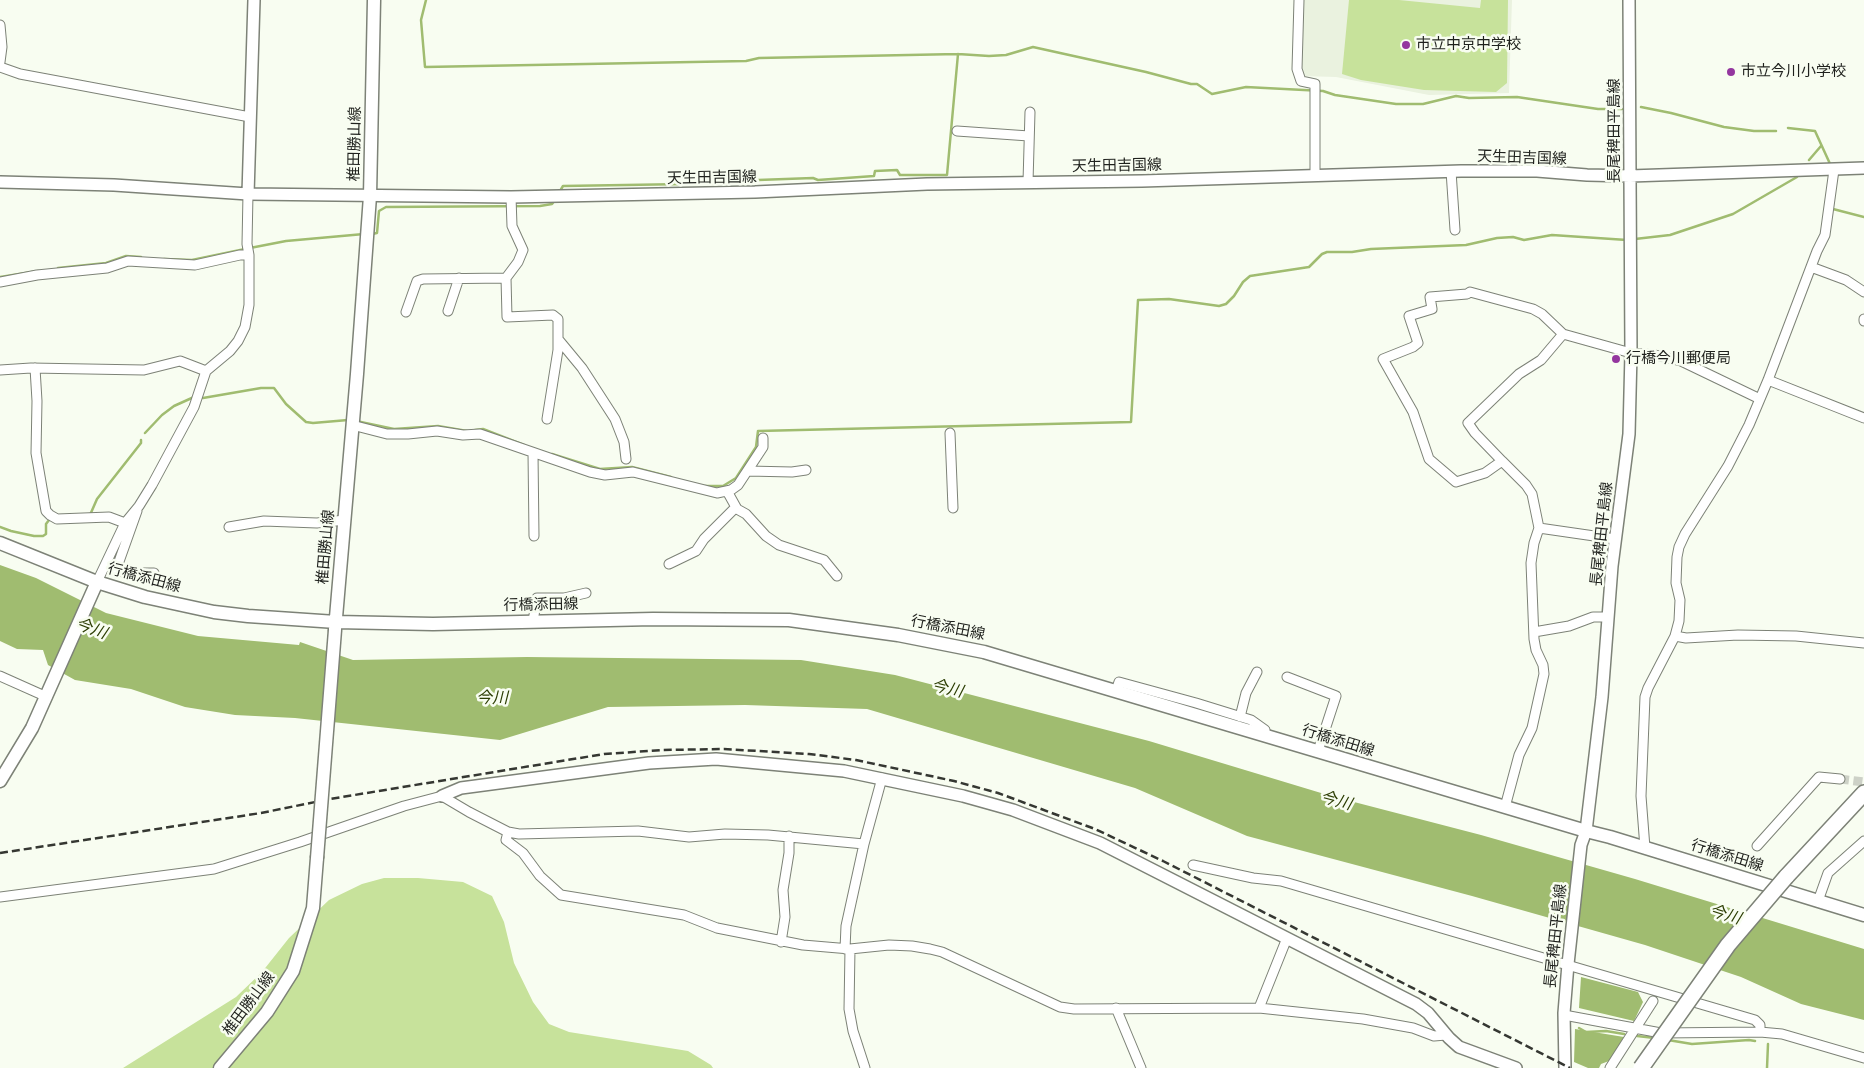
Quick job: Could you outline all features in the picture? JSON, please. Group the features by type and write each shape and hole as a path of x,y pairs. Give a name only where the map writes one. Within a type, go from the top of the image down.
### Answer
{"highway":[{"path":"1844,813 1864,788"},
{"path":"1641,1068 1728,945 1786,877 1864,793"},
{"path":"1844,813 1864,797"}],"main road":[{"path":"248,194 254,0"},
{"name":"椎田勝山線","path":"220,1068 267,1012 293,971 313,908 370,196 374,0"},
{"name":"長尾稗田平島線","path":"1565,1068 1564,1015 1568,961 1581,845 1586,831 1602,698 1615,538 1629,434 1631,353 1629,0"},
{"name":"天生田吉国線","path":"0,182 114,185 248,194 511,197 755,192 928,184 1315,176 1451,171 1537,171 1630,176 1864,168"},
{"name":"行橋添田線","path":"0,544 96,585 145,597 214,612 335,626 653,619 788,620 898,635 984,652 1586,831 1610,836 1864,915"},
{"path":"0,781 32,728 96,585"},
{"path":"442,796 461,788 649,763 716,759 844,770 972,798 1053,824 1100,843 1416,1004 1459,1047 1516,1068"}],"street":[{"path":"1299,0 1296,69 1301,82 1315,84 1315,176"},
{"path":"0,25 2,47 0,62"},
{"path":"0,67 20,74 250,117"},
{"path":"1028,182 1030,112"},
{"path":"957,131 1029,136"},
{"path":"1645,848 1641,796 1645,697 1675,636 1679,622 1680,600 1676,583 1679,547 1685,534 1728,466 1749,425 1768,380 1827,227 1834,170"},
{"path":"1451,171 1455,230"},
{"path":"116,570 139,506 194,407 206,371 230,351 245,327 249,304 248,194"},
{"path":"511,197 512,226 522,250 518,262 506,278 507,317 553,315 558,320 558,339 547,419"},
{"path":"0,282 37,275 106,268 128,261 195,264 249,255"},
{"path":"1811,267 1846,280 1864,292"},
{"path":"448,311 459,278"},
{"path":"406,312 417,281 423,279 506,278"},
{"path":"1502,461 1485,472 1456,482 1429,459 1413,412 1383,359 1413,347 1418,343 1410,316 1432,309 1430,296 1467,294 1470,292 1533,309 1542,314 1563,334 1631,353 1681,361 1760,399"},
{"path":"1505,807 1519,755 1532,728 1544,674 1543,664 1536,650 1531,564 1534,543 1540,528 1532,494 1526,485 1475,433 1468,423 1519,374 1541,360 1563,334"},
{"path":"558,339 582,368 615,419 624,442 626,459"},
{"path":"0,370 35,368 144,370 180,361 206,371"},
{"path":"35,368 37,386 36,453 43,504 46,512 58,519 109,517 125,522"},
{"path":"1768,380 1864,418"},
{"path":"352,425 388,434 437,431 462,435 480,434 568,465 605,475 633,472 717,493 727,492 738,485 763,447 762,438"},
{"path":"950,433 953,508"},
{"path":"533,453 534,536"},
{"path":"748,471 792,472 806,470"},
{"path":"727,492 736,507 746,514 766,536 779,545 824,560 837,576"},
{"path":"96,585 125,522 139,506"},
{"path":"669,564 696,551 704,539 736,507"},
{"path":"229,527 264,521 317,523 345,520"},
{"path":"1540,528 1615,538"},
{"path":"105,565 126,573 154,573"},
{"path":"534,622 537,598 564,598 586,593"},
{"path":"1534,632 1569,626 1593,617 1608,617"},
{"path":"1675,636 1796,636 1864,643"},
{"path":"1240,717 1246,693 1256,672"},
{"path":"0,676 47,697"},
{"path":"1287,676 1336,696 1318,752"},
{"path":"1116,691 1119,682 1240,717 1250,720 1265,730 1264,735"},
{"path":"1757,846 1819,777 1840,779"},
{"path":"865,1068 853,1031 849,1009 846,926 864,844 882,778"},
{"path":"0,897 214,869 404,806 442,796 508,832 533,835 566,832 638,831 689,838 725,834 789,836 864,844"},
{"path":"508,832 506,840 523,853 540,876 561,895 684,915 717,928 781,942 848,949 889,945 930,949 942,952 1060,1007 1074,1009 1259,1008 1363,1019 1413,1028 1434,1036 1446,1035"},
{"path":"781,942 785,917 783,890 789,853 789,836"},
{"path":"1818,901 1828,873 1864,841"},
{"path":"1193,865 1253,878 1281,881 1568,961 1755,1020 1760,1025 1760,1032"},
{"path":"1259,1008 1287,938"},
{"path":"1610,1068 1653,1001"},
{"path":"1116,1008 1141,1068"},
{"path":"1564,1015 1661,1033 1760,1032 1782,1034 1864,1058"},
{"path":"1413,1028 1423,1026 1434,1020"}],"shaded area":[{"name":"市立中京中学校","path":"1303,0 1512,0 1509,93 1429,95 1336,77 1302,76 1300,73"},
{"name":"市立中京中学校","path":"1349,0 1399,0 1480,8 1481,0 1508,0 1507,83 1496,92 1424,90 1361,80 1342,74"},
{"path":"384,878 418,878 463,882 492,896 504,922 514,963 533,1002 549,1024 569,1032 688,1051 713,1068 123,1068 236,997 262,972 289,938 329,900 362,884"}],"water":[{"name":"今川","path":"0,565 36,578 106,613 198,636 299,645 300,642 353,660 527,657 801,660 895,675 1149,741 1331,796 1481,835 1635,879 1864,949 1864,1020 1801,1004 1741,977 1645,945 1472,896 1247,836 1135,788 867,709 745,705 608,707 500,740 295,718 235,715 185,707 131,689 75,680 48,665 43,650 17,649 0,641"},
{"path":"1581,977 1638,992 1643,1002 1634,1021 1579,1008"},
{"path":"1575,1029 1624,1037 1609,1061 1601,1064 1599,1068 1588,1068 1574,1062"}],"waterway":[{"path":"426,0 421,20 425,67 746,61 759,58 958,54 989,56 1006,55 1033,47 1197,84 1212,94 1246,87 1323,91 1335,95 1396,104 1423,104 1456,96 1469,98 1517,97 1598,109 1622,109"},
{"path":"560,191 563,186 748,183 758,180 813,178 818,180 874,176 875,171 897,170 900,175 947,175 958,54"},
{"path":"1641,107 1724,127 1754,131 1776,131"},
{"path":"1788,128 1815,131 1831,166"},
{"path":"1809,160 1821,146"},
{"path":"1635,239 1670,235 1733,214 1797,177"},
{"path":"372,234 377,233 379,211 386,207 540,206 552,204 555,200"},
{"path":"1833,209 1864,217"},
{"path":"250,248 286,241 364,234"},
{"path":"705,486 723,486 736,478 756,447 758,431 1131,422 1138,300 1169,299 1219,306 1226,304 1250,276 1309,267 1322,254 1327,252 1466,245 1497,238 1513,237 1524,240 1552,235 1627,240"},
{"path":"164,259 192,260 245,249"},
{"path":"58,268 106,263 126,256 141,257"},
{"path":"0,277 38,271"},
{"path":"203,398 261,388 274,388 286,404 306,422 348,420"},
{"path":"145,433 162,415 174,406 194,397"},
{"path":"356,421 394,429 438,426 467,431"},
{"path":"475,430 483,429 524,445"},
{"path":"90,515 97,499 141,443 141,440"},
{"path":"552,454 600,469 632,467 671,477"},
{"path":"0,527 34,536 43,536 46,534 46,524 49,520"},
{"path":"1579,1028 1586,1032 1606,1031 1624,1034"},
{"path":"1637,1036 1655,1038"},
{"path":"1668,1040 1692,1044 1755,1041"},
{"path":"1767,1068 1768,1044"}],"tunnel":[{"path":"1840,779 1864,782"}],"railway":[{"path":"0,853 261,813 330,799 604,754 663,750 724,749 809,754 856,760 954,781 998,793 1095,829 1163,861 1570,1068"}],"place":[{"name":"市立中京中学校","path":"1406,45"},
{"name":"市立今川小学校","path":"1731,72"},
{"name":"行橋今川郵便局","path":"1616,359"}]}
